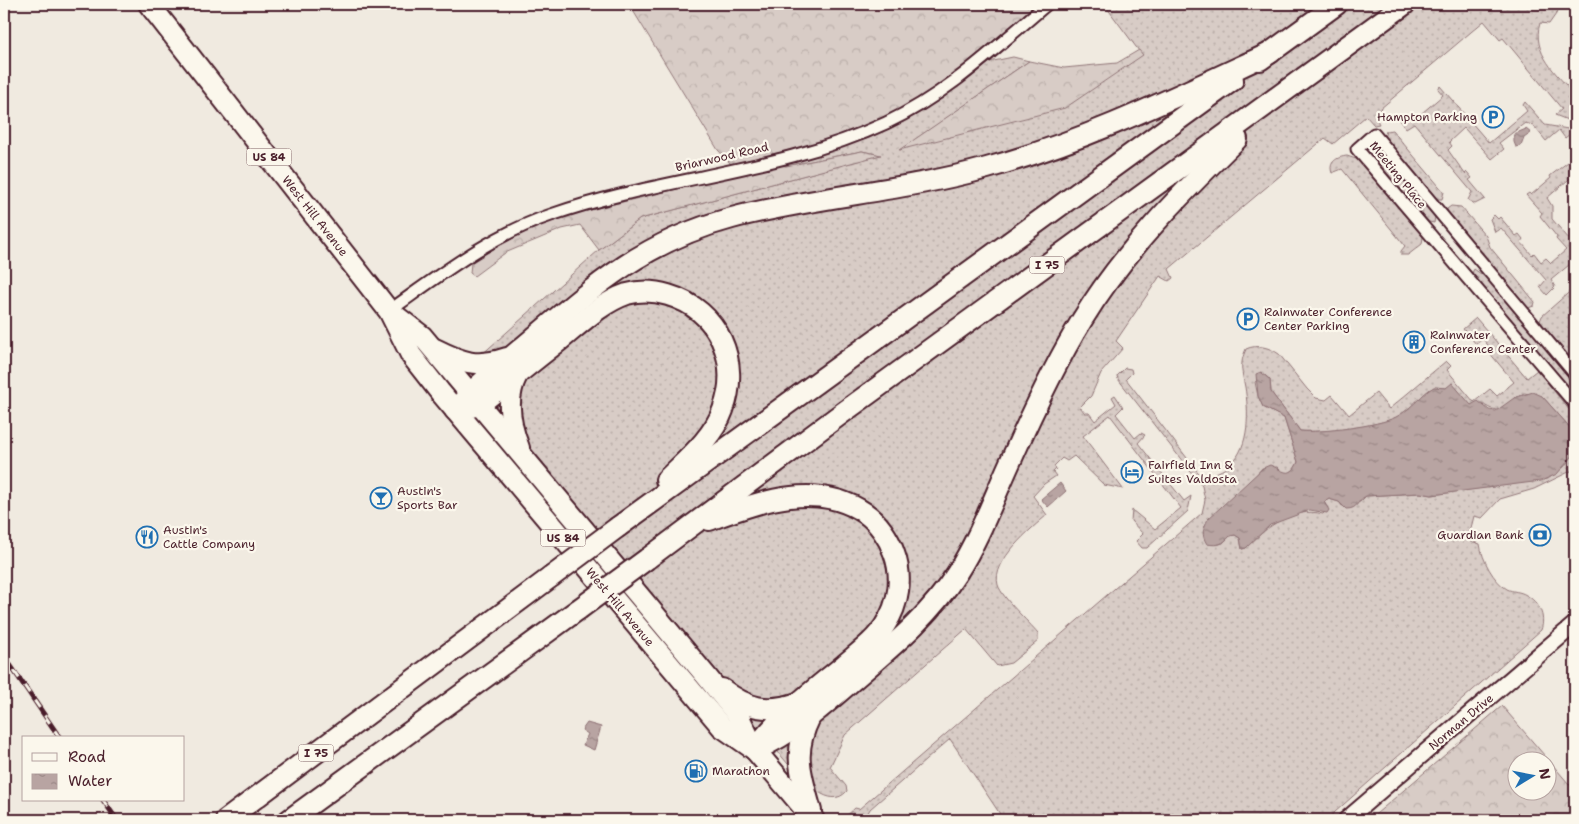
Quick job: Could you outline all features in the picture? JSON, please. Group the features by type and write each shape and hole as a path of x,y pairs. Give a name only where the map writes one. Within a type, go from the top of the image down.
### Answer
{"highway":[{"name":"West Hill Avenue","path":"149,4 389,311 411,355 455,410 722,727 755,750"},
{"name":"I 75","path":"226,820 618,527 1337,4"},
{"name":"I 75","path":"289,820 648,559 841,414 1405,4"},
{"path":"524,459 516,440 509,403 514,366 587,292 622,266 660,244 689,231 760,212 919,185 1020,159 1149,109 1270,53"},
{"path":"707,677 733,697 750,706 774,709 805,709 911,631 956,574 979,534 1023,434 1063,352 1122,261 1183,191 1311,74"},
{"path":"455,410 474,399 514,366 601,307 628,294 651,291 674,297 698,309 715,327 729,361 730,383 723,410 706,438 618,527"},
{"name":"West Hill Avenue","path":"389,311 422,336 707,677 739,717 755,750 813,819"},
{"path":"432,348 454,359 476,364 492,363 514,366"},
{"path":"690,527 762,502 804,496 824,496 854,506 868,515 886,536 896,558 899,580 895,604 884,626 778,740 755,750"},
{"path":"805,709 798,755 813,819"}],"street":[{"name":"Briarwood Road","path":"389,311 487,244 551,215 816,149 886,123 928,100 956,81 1047,4"},
{"name":"Meeting Place","path":"1575,374 1374,134 1357,149 1575,404"},
{"name":"Norman Drive","path":"1346,820 1575,624"}],"green space":[{"path":"629,4 1035,4 953,75 883,119 828,139 731,164 718,150"},
{"path":"1104,4 1563,4 1549,24 1540,23 1539,44 1547,62 1575,95 1575,123 1555,115 1562,109 1503,38 1500,40 1484,21 1374,114 1379,124 1374,125 1366,116 1333,144 1325,138 1169,269 1173,278 1169,281 1160,276 1116,341 1123,348 1101,373 1091,396 1080,407 1085,413 1089,413 1095,421 1116,404 1112,397 1115,395 1123,407 1116,414 1135,438 1141,433 1145,435 1138,443 1184,501 1191,496 1188,511 1147,548 1142,548 1136,541 1143,534 1131,521 1132,510 1155,529 1181,508 1110,415 1083,436 1123,489 1104,485 1074,456 1067,461 1062,458 1054,466 1056,469 1053,472 1056,476 1044,484 1033,496 1047,515 1014,546 1006,556 997,576 1001,591 1038,633 1038,641 1011,663 997,666 966,629 845,735 830,767 846,786 847,791 833,798 826,796 818,792 793,770 461,373 599,250 640,219 880,155 862,151 786,166 779,165 869,138 916,115 989,62 1013,57 1029,61 900,150 1142,55"},
{"path":"1139,50 1143,55 1065,108 899,150 1029,61 1064,68 1117,63"},
{"path":"1440,86 1489,143 1527,111 1523,105 1525,102 1545,125 1568,129 1575,141 1570,134 1565,138 1559,130 1546,141 1533,125 1525,123 1499,143 1504,149 1492,159 1464,128 1449,142 1452,146 1448,150 1465,174 1467,172 1472,178 1469,180 1485,199 1475,204 1468,200 1472,192 1414,123 1406,128 1400,120 1407,113 1415,119 1443,95 1438,89"},
{"path":"1392,130 1444,192 1442,199 1436,199 1384,138 1386,131"},
{"path":"1374,148 1378,150 1435,217 1434,223 1429,222 1372,155"},
{"path":"862,151 881,155 640,219 599,250 580,225 562,229 505,253 474,276 470,273 471,263 494,249 529,230 567,215 779,165 786,166"},
{"path":"1347,156 1359,160 1420,231 1423,237 1422,244 1408,255 1401,255 1401,251 1405,246 1342,169 1332,173 1332,163"},
{"path":"1575,156 1575,174 1547,198 1552,206 1552,219 1575,246 1575,260 1551,280 1555,287 1547,295 1540,287 1546,280 1501,228 1495,232 1490,219 1494,215 1498,219 1500,217 1516,236 1519,234 1523,239 1521,242 1532,255 1534,253 1541,262 1546,258 1551,263 1566,250 1540,216 1542,213 1526,195 1529,193 1531,195 1551,178 1550,176"},
{"path":"1451,206 1461,207 1486,236 1490,247 1535,302 1534,306 1528,308 1448,213 1447,209"},
{"path":"1474,269 1488,279 1575,384 1575,395 1472,273"},
{"path":"1575,287 1575,365 1540,321 1542,316"},
{"path":"1476,318 1527,378 1537,370 1575,417 1575,433 1542,396 1524,393 1504,407 1494,409 1482,403 1471,405 1446,388 1434,387 1410,408 1395,418 1348,429 1300,431 1271,392 1270,380 1265,375 1255,382 1263,407 1284,418 1298,462 1293,470 1284,474 1277,467 1262,468 1252,480 1216,545 1235,535 1240,538 1242,549 1246,548 1262,533 1281,520 1301,513 1323,514 1328,508 1324,502 1329,499 1339,502 1342,506 1360,502 1366,496 1420,493 1432,495 1548,479 1564,467 1575,453 1575,469 1534,489 1500,499 1482,518 1474,516 1469,536 1471,541 1480,544 1486,563 1497,581 1507,589 1526,595 1535,601 1542,615 1541,630 1326,820 1004,820 950,739 870,809 864,820 842,820 855,808 859,809 1202,513 1205,500 1202,486 1118,379 1117,376 1125,368 1131,369 1132,373 1126,379 1204,480 1231,464 1242,447 1245,438 1247,417 1242,359 1246,349 1263,347 1279,354 1316,398 1326,400 1332,395 1349,415 1376,393 1389,409 1446,361 1451,366 1447,370 1474,402 1490,389 1497,396 1514,382 1488,351 1491,349 1483,339 1476,344 1463,329"},
{"path":"1502,706 1542,752 1506,752 1506,802 1556,802 1556,769 1575,791 1575,820 1369,820"}],"water":[{"path":"1526,129 1531,133 1524,138 1521,146 1516,147 1514,134"},
{"path":"1261,372 1270,380 1271,392 1300,431 1349,428 1388,420 1405,411 1434,387 1446,388 1452,383 1471,405 1478,401 1489,410 1496,411 1514,398 1533,392 1542,396 1575,433 1575,453 1557,474 1541,481 1432,495 1420,493 1366,496 1350,509 1346,509 1339,502 1329,499 1324,502 1329,510 1327,513 1310,510 1270,525 1246,548 1242,549 1240,538 1235,535 1230,536 1220,544 1207,544 1203,532 1208,519 1263,468 1270,465 1289,472 1295,468 1298,462 1284,418 1263,407 1258,396 1256,374"},
{"path":"1060,483 1066,491 1048,507 1041,499"},
{"path":"587,723 601,727 594,750 583,745 588,734 582,730"}],"railway":[{"path":"4,656 59,736"},
{"path":"104,802 117,820"}],"place":[{"name":"Hampton Parking","path":"1493,117"},
{"name":"Rainwater Conference Center Parking","path":"1248,319"},
{"name":"Rainwater Conference Center","path":"1414,342"},
{"name":"Fairfield Inn & Suites Valdosta","path":"1132,472"},
{"name":"Austin's Sports Bar","path":"381,498"},
{"name":"Guardian Bank","path":"1540,535"},
{"name":"Austin's Cattle Company","path":"147,537"},
{"name":"Marathon","path":"696,771"}]}
